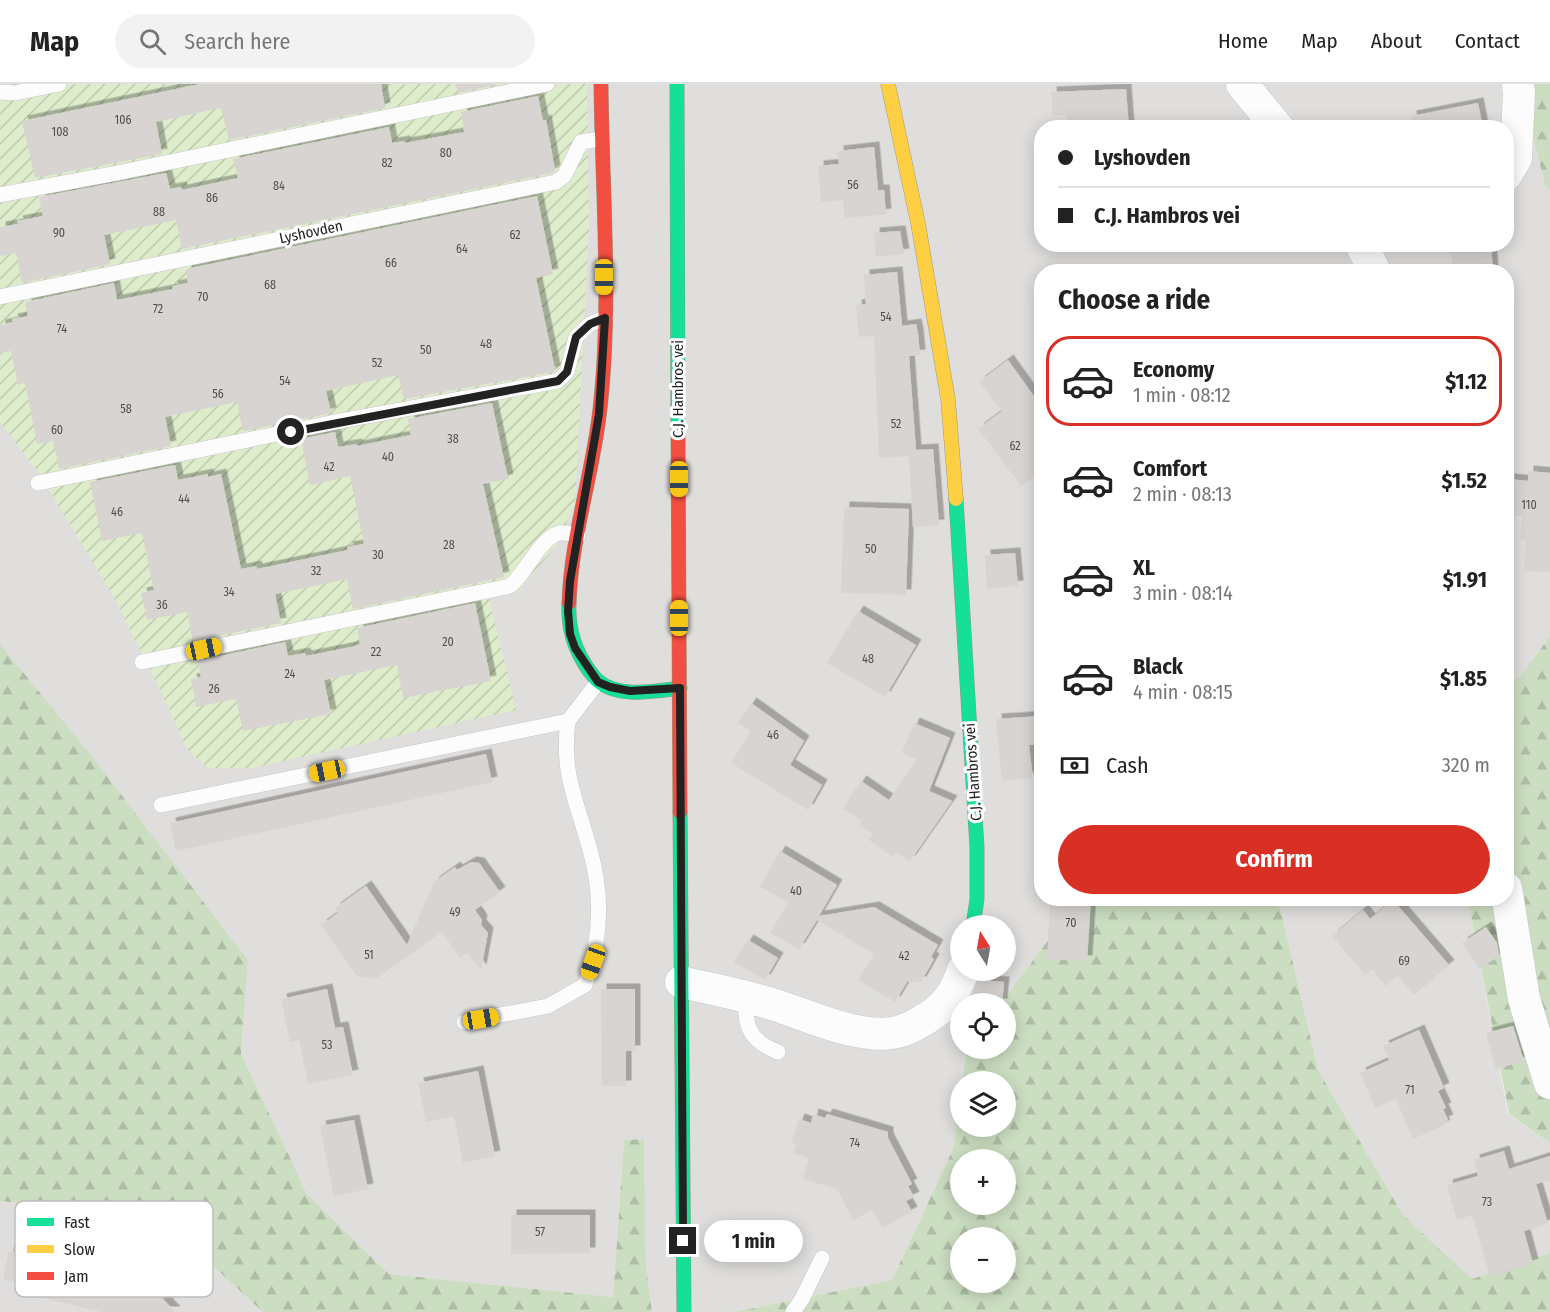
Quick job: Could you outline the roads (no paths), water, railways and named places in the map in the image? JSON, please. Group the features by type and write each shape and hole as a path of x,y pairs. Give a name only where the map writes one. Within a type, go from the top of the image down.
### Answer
{"street":[{"path":"601,84 605,318 599,414 570,581 568,611 570,634 575,648 598,682 630,691 680,688"},
{"name":"C.J. Hambros vei","path":"677,84 684,1312"},
{"name":"C.J. Hambros vei","path":"888,84 918,223 948,399 959,536 978,848 975,915"},
{"path":"1242,84 1271,120"},
{"path":"1514,161 1516,158 1518,84"},
{"path":"1509,906 1524,999 1550,1083"},
{"path":"681,982 775,1005 825,1023 858,1031 886,1033 903,1031 935,1014 953,995 959,981"}],"lane":[{"path":"0,93 15,93 59,84"},
{"path":"0,195 547,84"},
{"name":"Lyshovden","path":"0,297 556,182 564,176 581,142 601,139"},
{"path":"38,483 340,421 558,381 567,372 576,337 590,324 605,318"},
{"path":"142,662 510,586 518,579 548,539 561,532 578,536"},
{"path":"464,1022 548,1006 585,985 598,938 599,908 591,851 568,779 565,746 568,721 598,682"},
{"path":"161,805 568,721"},
{"path":"746,997 748,1028 754,1038 765,1047 778,1052"},
{"path":"793,1312 822,1258"}]}
